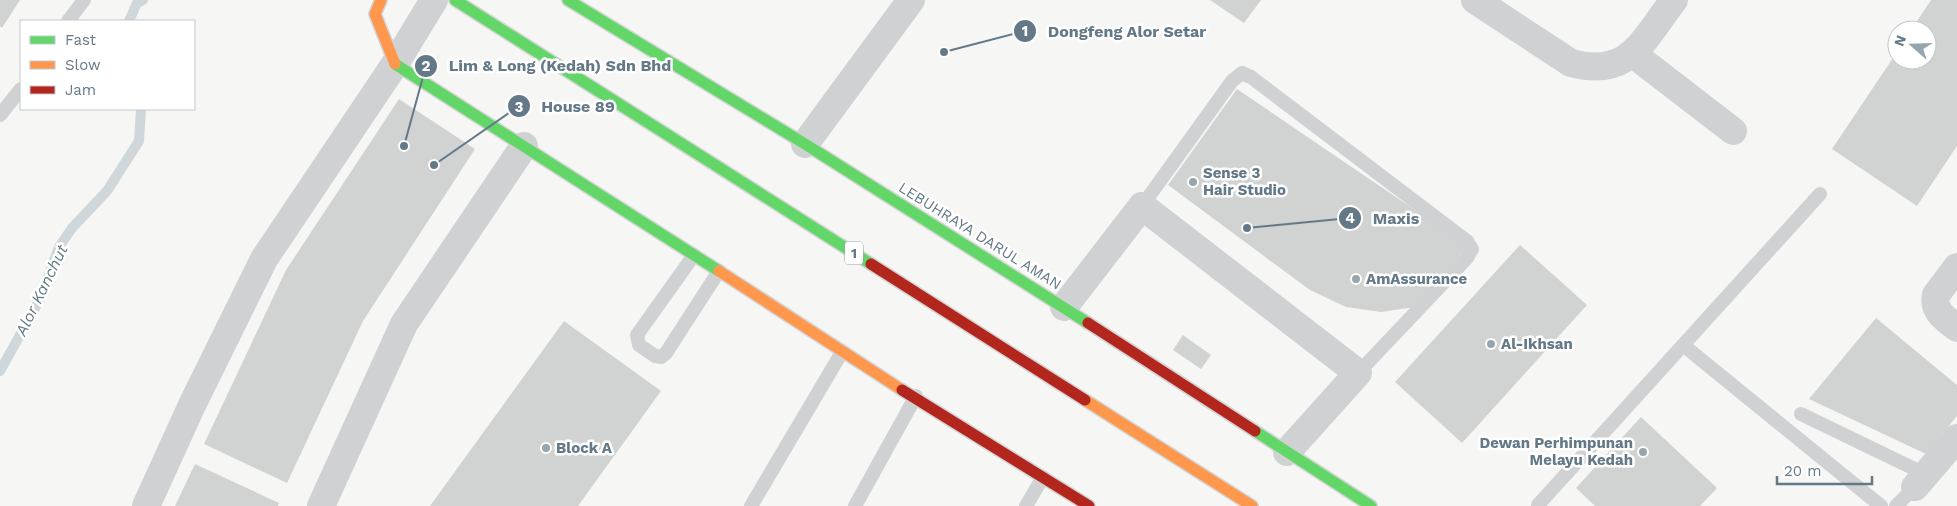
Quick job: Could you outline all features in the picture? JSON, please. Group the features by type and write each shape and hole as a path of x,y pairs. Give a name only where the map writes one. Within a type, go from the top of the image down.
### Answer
{"main road":[{"path":"381,0 375,14 395,64 842,352 916,396 1089,506"},
{"name":"1","path":"455,0 1252,506"},
{"name":"LEBUHRAYA DARUL AMAN","path":"572,1 806,144 1064,307 1371,506"}],"street":[{"path":"146,506 192,405 264,259 395,64 434,0"},
{"path":"806,144 911,0"},
{"path":"1474,0 1571,62 1586,67 1604,67 1619,64 1633,54 1674,0"},
{"path":"1633,54 1732,131"},
{"path":"321,506 404,324 524,146"},
{"path":"1064,307 1142,206 1358,373 1286,452"},
{"path":"1957,267 1934,300 1938,311 1957,328"},
{"path":"1920,480 1957,438"}],"lane":[{"path":"69,20 84,0"},
{"path":"1142,206 1232,81 1242,74 1251,77 1467,241 1472,249 1467,258 1358,373"},
{"path":"0,115 20,89"},
{"path":"1538,506 1820,194"},
{"path":"694,255 637,335 636,340 655,356 661,357 666,353 719,271"},
{"path":"1682,345 1881,506"},
{"path":"751,506 842,352"},
{"path":"855,506 916,396"},
{"path":"1801,414 1920,480 1896,506"},
{"path":"1026,506 1043,477"}],"building":[{"path":"0,0 20,0 2,28 0,26"},
{"path":"1210,0 1261,0 1244,23"},
{"path":"1931,0 1957,0 1957,146 1917,206 1832,149 1887,67 1887,70 1937,70 1937,20 1918,20"},
{"path":"1237,89 1468,246 1415,307 1381,312 1346,307 1310,290 1168,185"},
{"path":"399,99 475,149 363,321 287,483 204,444 286,270"},
{"name":"Al-Ikhsan","path":"1520,245 1587,305 1462,443 1395,382"},
{"path":"1876,318 1957,385 1957,416 1926,454 1809,399"},
{"name":"Block A","path":"564,321 661,391 578,506 430,506"},
{"path":"1183,335 1211,355 1201,369 1173,350"},
{"name":"Dewan Perhimpunan Melayu Kedah","path":"1641,417 1717,488 1700,506 1595,506 1576,488"},
{"path":"195,464 279,503 278,506 175,506"}],"waterway":[{"name":"Alor Kanchut","path":"129,20 137,3 143,0"},
{"name":"Alor Kanchut","path":"0,371 40,299 59,247 72,228 107,191 139,141 141,110"}],"traffic: fast":[{"path":"455,0 871,264"},
{"path":"568,0 805,144 1088,323"},
{"path":"395,64 719,271"},
{"path":"1255,431 1371,506"}],"traffic: slow":[{"path":"381,0 375,14 395,64"},
{"path":"719,271 902,390"},
{"path":"1085,400 1252,506"}],"traffic: jam":[{"path":"871,264 1085,400"},
{"path":"1088,323 1255,431"},
{"path":"902,390 1089,506"}],"place":[{"name":"Dongfeng Alor Setar","path":"944,52"},
{"name":"Lim & Long (Kedah) Sdn Bhd","path":"404,146"},
{"name":"House 89","path":"434,165"},
{"name":"Sense 3 Hair Studio","path":"1193,182"},
{"name":"Maxis","path":"1247,228"},
{"name":"AmAssurance","path":"1356,279"},
{"name":"Al-Ikhsan","path":"1491,344"},
{"name":"Block A","path":"546,448"},
{"name":"Dewan Perhimpunan Melayu Kedah","path":"1643,452"}]}
